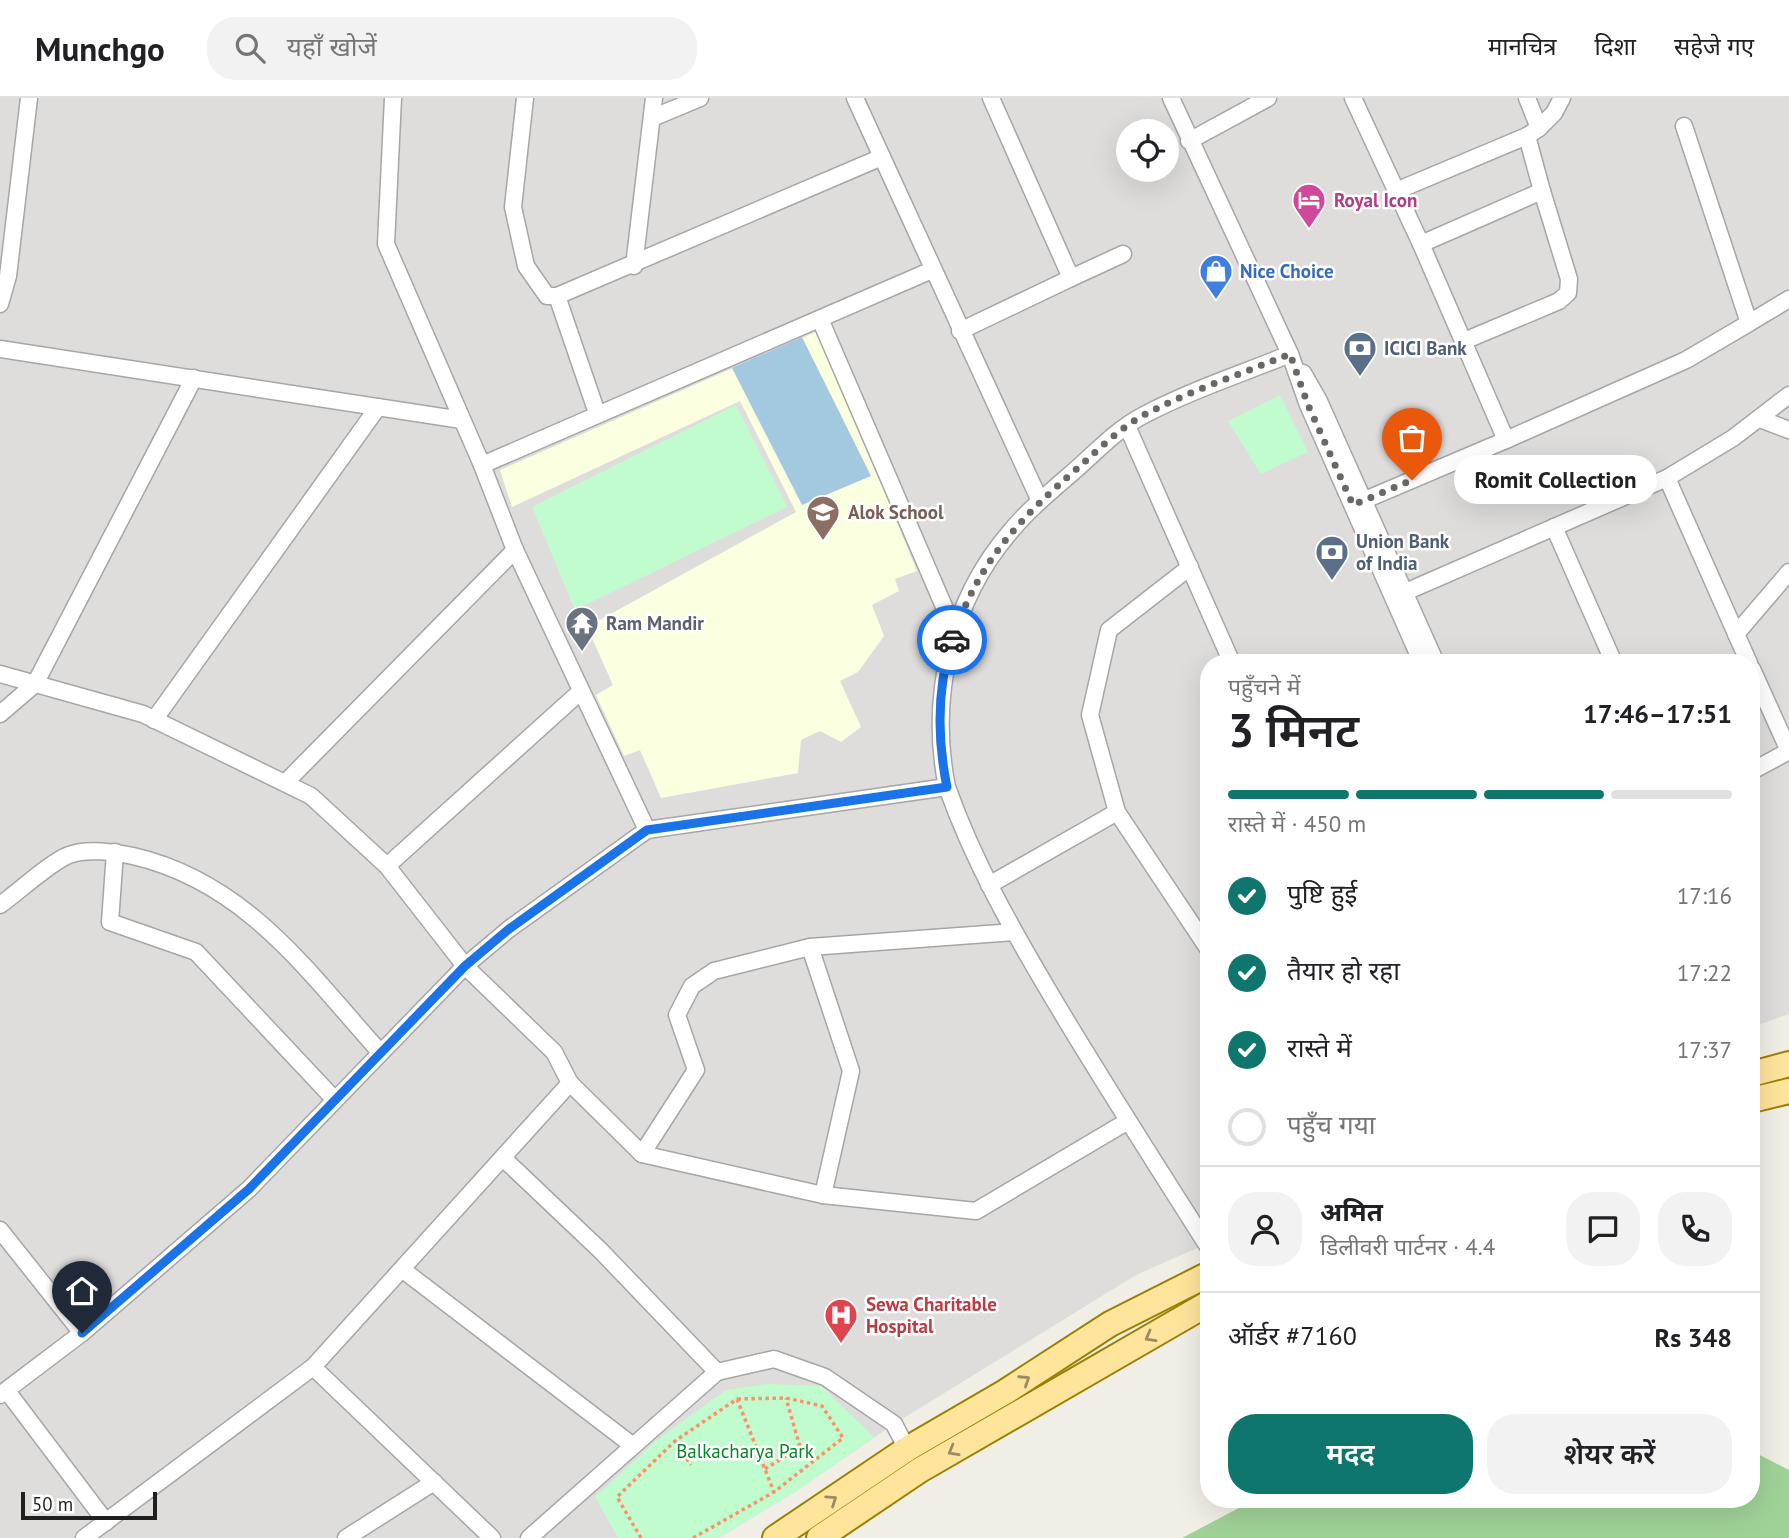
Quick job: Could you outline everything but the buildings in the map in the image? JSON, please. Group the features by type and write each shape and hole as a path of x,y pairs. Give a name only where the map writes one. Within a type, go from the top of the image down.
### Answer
{"main road":[{"path":"1760,1072 1789,1064"},
{"path":"1760,1098 1789,1091"},
{"path":"775,1538 907,1449 1005,1392 1110,1324 1200,1279"},
{"path":"819,1538 920,1470 1200,1308"}],"street":[{"path":"0,304 8,276 11,209 29,98"},
{"path":"393,98 386,244 482,465 515,550 647,830"},
{"path":"526,98 513,207 526,266 547,296 557,296 634,265 882,156"},
{"path":"634,265 654,98"},
{"path":"652,118 700,98"},
{"path":"855,98 1040,501"},
{"path":"991,98 1071,278"},
{"path":"1171,98 1290,354 1308,405 1359,503 1399,595 1419,654"},
{"path":"1189,141 1268,98"},
{"path":"1353,98 1421,244 1506,440"},
{"path":"1464,341 1559,301 1568,293 1569,279 1542,191 1527,98"},
{"path":"1396,191 1533,132 1554,113 1562,98"},
{"path":"1684,126 1749,323"},
{"path":"1421,244 1542,191"},
{"path":"960,331 1123,254"},
{"path":"482,465 932,270"},
{"path":"557,296 597,413"},
{"path":"1359,503 1686,360 1789,299"},
{"path":"820,319 955,632"},
{"path":"0,349 462,420"},
{"path":"1200,1234 1128,1121 1014,932 989,885 947,787 940,753 942,688 955,632 973,589 989,559 1009,532 1040,501 1127,426 1153,411 1290,354"},
{"path":"0,713 35,684 194,379"},
{"path":"1399,595 1667,478 1706,456 1760,419 1789,395"},
{"path":"154,720 378,407"},
{"path":"1760,419 1789,430"},
{"path":"1127,426 1228,654"},
{"path":"1667,478 1745,654"},
{"path":"1554,527 1610,654"},
{"path":"285,783 515,550"},
{"path":"1190,567 1109,630 1090,715 1117,812 1200,936"},
{"path":"1736,634 1789,572"},
{"path":"1399,595 1431,654"},
{"path":"0,674 154,720 311,796 387,866 465,966 554,1052 570,1083 642,1154 823,1195 976,1212 1128,1121"},
{"path":"1760,687 1789,751 1760,767"},
{"path":"387,866 581,691"},
{"path":"106,1521 3,1393 82,1333 249,1189 465,966 509,929 647,830 947,787"},
{"path":"989,885 1117,812"},
{"path":"0,905 70,854 115,852 153,861 194,878 264,923 380,1052"},
{"path":"115,852 110,922 196,952 335,1100"},
{"path":"642,1154 696,1070 677,1015 692,986 714,971 810,947 1014,932"},
{"path":"810,947 852,1070 823,1195"},
{"path":"83,1538 313,1367 570,1083"},
{"path":"504,1159 601,1251 717,1372"},
{"path":"0,1230 82,1333"},
{"path":"402,1270 632,1445"},
{"path":"529,1538 717,1372 774,1359 825,1377 894,1424 907,1449"},
{"path":"313,1367 492,1538"},
{"path":"346,1538 434,1482"}],"path":[{"path":"764,1469 800,1447 786,1398"},
{"path":"641,1538 617,1497 675,1441 737,1399 786,1398 822,1406 843,1438 774,1492 693,1538"},
{"path":"737,1399 774,1492"},
{"path":"675,1441 691,1465"}],"shaded area":[{"path":"0,98 1789,98 1789,1014 1760,1024 1760,654 1200,654 1200,1247 1136,1275 894,1424 798,1490 719,1538 0,1538"},
{"name":"Alok School","path":"818,331 917,571 895,579 899,591 872,605 884,636 858,672 840,681 861,727 841,742 820,731 801,740 798,773 661,798 640,750 624,756 596,695 613,685 587,627 796,512 740,401 512,507 500,470"}],"green space":[{"path":"1280,395 1308,452 1261,474 1228,421"},
{"path":"736,405 787,507 575,610 532,507"},
{"name":"Balkacharya Park","path":"768,1384 821,1386 874,1437 798,1490 718,1538 618,1538 595,1497 657,1440 726,1390"},
{"path":"1760,1455 1789,1470 1789,1538 1182,1538 1239,1508 1760,1508"}],"water":[{"path":"802,337 871,476 802,505 732,368"}],"way so far":[{"path":"952,640 963,609 983,570 1009,532 1040,501 1127,426 1153,411 1290,354 1308,405 1353,505 1412,480"}],"place":[{"name":"Royal Icon","path":"1309,230"},
{"name":"Nice Choice","path":"1216,301"},
{"name":"ICICI Bank","path":"1360,378"},
{"name":"Romit Collection","path":"1412,480"},
{"name":"Alok School","path":"823,542"},
{"name":"Union Bank of India","path":"1332,582"},
{"name":"Ram Mandir","path":"582,653"},
{"name":"Sewa Charitable Hospital","path":"841,1345"}],"route":[{"path":"82,1333 249,1189 465,966 509,929 647,830 947,787 940,753 940,724 942,688 952,640"}]}
